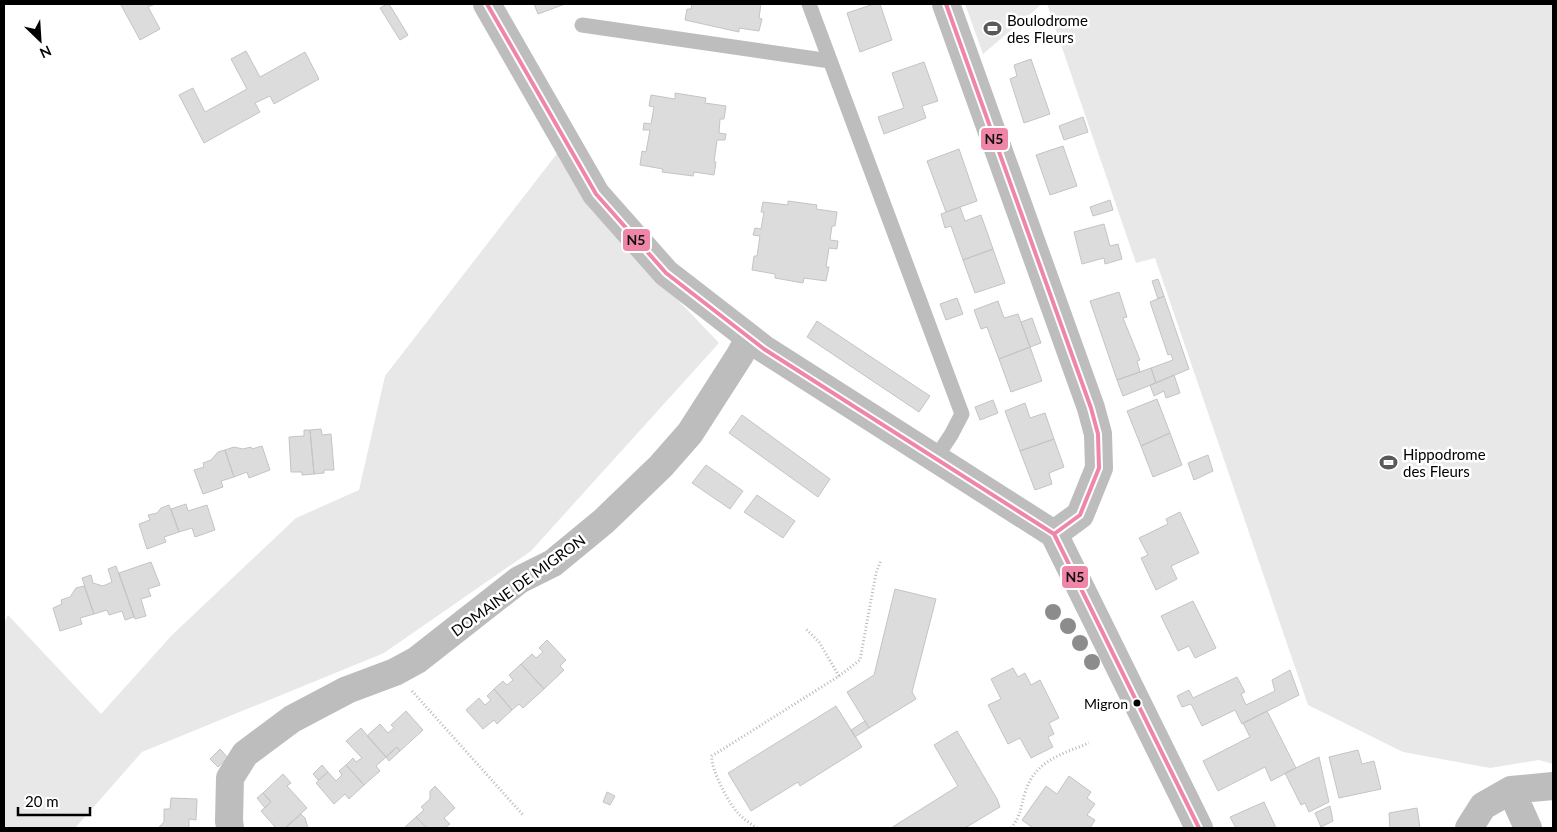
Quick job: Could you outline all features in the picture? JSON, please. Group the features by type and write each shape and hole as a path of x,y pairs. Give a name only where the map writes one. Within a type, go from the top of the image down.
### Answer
{"street":[{"path":"487,4 596,194 666,273 764,350 1054,534 1199,828"},
{"path":"946,4 1088,399 1098,434 1099,468 1080,515 1054,534"},
{"name":"DOMAINE DE MIGRON","path":"230,828 230,778 245,754 292,719 347,690 395,672 417,660 519,580 553,563 604,521 661,466 690,434 740,356 749,338"},
{"path":"1469,828 1483,806 1511,790 1553,786"},
{"path":"1511,790 1528,828"}],"lane":[{"path":"809,4 962,414 935,459"},
{"path":"582,25 830,61"}],"path":[{"path":"757,828 738,813 715,775 711,762 712,756 839,676 860,660 876,573 881,560"},
{"path":"805,628 819,642 839,676"},
{"path":"395,672 523,815"},
{"path":"1011,828 1022,811 1025,793 1031,778 1040,767 1054,758 1090,743"}],"shaded area":[{"name":"Boulodrome des Fleurs","path":"965,4 1042,4 983,54"},
{"name":"Hippodrome des Fleurs","path":"1047,4 1553,4 1553,764 1539,760 1490,768 1403,752 1308,705 1155,258 1136,263"},
{"path":"559,151 616,235 719,343 531,551 384,653 142,752 75,828 4,828 4,623 8,615 101,714 172,635 296,518 359,490 385,376"}],"building":[{"path":"155,4 148,7 160,29 140,40 121,5"},
{"path":"389,4 408,35 400,40 380,8"},
{"path":"534,4 565,4 538,14"},
{"path":"692,4 761,4 759,18 762,19 759,31 739,28 739,32 685,20 687,9 691,9"},
{"path":"874,4 880,4 892,40 860,52 847,13"},
{"path":"246,51 260,77 305,52 319,79 274,104 270,96 255,103 260,112 204,143 179,95 193,88 205,112 247,89 231,59"},
{"path":"1031,59 1050,114 1024,123 1010,79 1017,76 1014,65"},
{"path":"924,62 938,101 922,106 926,118 884,134 878,117 904,108 892,73"},
{"path":"675,93 706,98 705,103 726,106 724,119 720,119 719,133 726,134 725,140 717,140 714,175 694,172 693,176 662,172 663,169 640,165 642,151 646,152 650,130 643,130 644,123 651,124 654,107 649,106 651,95 675,99"},
{"path":"1083,117 1088,132 1064,140 1059,126"},
{"path":"1063,146 1077,186 1050,195 1036,155"},
{"path":"959,149 977,201 946,212 927,161"},
{"path":"1110,200 1113,210 1093,216 1090,207"},
{"path":"788,201 817,205 816,209 837,212 830,240 838,241 837,249 829,248 826,267 829,267 826,281 804,278 803,283 775,278 775,274 752,270 754,256 757,256 760,236 753,235 755,228 761,229 764,212 761,212 763,202 788,205"},
{"path":"960,207 965,221 981,215 993,249 963,260 951,226 945,228 941,214"},
{"path":"1104,224 1110,246 1118,244 1122,259 1105,264 1104,258 1082,264 1074,232"},
{"path":"993,249 1005,283 975,293 963,260"},
{"path":"1158,279 1164,296 1158,299 1152,281"},
{"path":"1119,292 1127,317 1123,318 1140,360 1137,361 1140,372 1117,380 1090,301"},
{"path":"1164,296 1189,369 1156,383 1151,368 1173,360 1171,354 1168,355 1150,302"},
{"path":"957,298 963,314 946,320 940,304"},
{"path":"998,301 1004,318 1018,314 1030,347 999,359 987,327 981,329 974,310"},
{"path":"1032,318 1041,343 1030,347 1021,322"},
{"path":"817,321 930,396 919,412 807,337"},
{"path":"1030,347 1042,381 1011,392 999,359"},
{"path":"1151,368 1156,383 1123,396 1117,380"},
{"path":"1174,375 1180,393 1166,398 1164,391 1154,396 1150,385"},
{"path":"1157,399 1170,433 1141,446 1127,411"},
{"path":"993,400 998,413 980,420 975,407"},
{"path":"1025,403 1030,418 1045,413 1054,439 1020,451 1005,411"},
{"path":"742,415 830,479 818,497 729,433"},
{"path":"321,429 322,435 331,434 334,470 324,470 324,473 314,474 310,430"},
{"path":"304,430 310,430 314,474 302,475 302,472 291,472 289,437 304,436"},
{"path":"1170,433 1182,465 1153,477 1141,446"},
{"path":"1054,439 1064,467 1049,473 1052,484 1035,490 1020,451"},
{"path":"262,446 270,470 249,478 247,472 234,477 225,450 234,447 243,449 251,447 252,449"},
{"path":"225,450 234,477 221,481 223,487 203,494 194,470 204,467 203,463 211,460 218,452"},
{"path":"1208,455 1213,471 1194,480 1188,463"},
{"path":"706,465 743,491 730,509 692,483"},
{"path":"757,495 795,521 783,538 744,512"},
{"path":"186,504 188,511 207,505 215,530 195,537 192,528 179,532 171,509"},
{"path":"169,505 179,532 164,537 166,542 147,549 139,524 150,520 148,515 157,513 161,508"},
{"path":"1180,512 1199,553 1171,566 1177,579 1156,590 1141,558 1148,555 1139,538 1168,524 1166,519"},
{"path":"151,562 160,585 148,589 151,596 141,599 146,616 135,619 119,573"},
{"path":"116,566 134,617 125,620 122,611 109,615 107,610 94,614 82,578 91,575 93,583 103,586 112,582 108,569"},
{"path":"84,586 94,614 80,618 82,624 60,631 53,608 62,604 61,600 70,597 76,588"},
{"path":"895,589 936,599 912,692 916,699 869,728 847,692 874,675"},
{"path":"1193,601 1216,648 1195,658 1189,646 1178,651 1161,616"},
{"path":"547,640 566,660 560,666 564,670 544,689 521,664 532,654 536,658 543,652 539,648"},
{"path":"521,664 544,689 523,708 519,704 512,710 494,689 503,681 507,685 513,680 509,675"},
{"path":"1013,668 1018,677 1025,673 1031,685 1040,680 1059,718 1049,723 1054,734 1048,737 1053,747 1031,758 1020,738 1008,744 988,705 1001,699 991,679"},
{"path":"1290,670 1299,695 1242,724 1235,710 1202,726 1191,704 1182,707 1177,696 1189,690 1193,698 1237,677 1245,692 1241,694 1246,705 1275,691 1272,680"},
{"path":"494,689 512,710 497,724 494,720 483,729 466,710 479,698 485,705 491,700 487,696"},
{"path":"836,706 862,747 800,786 798,782 751,811 728,773"},
{"path":"406,711 423,730 400,751 397,747 386,757 367,736 380,724 388,733 394,728 391,725"},
{"path":"1267,711 1296,768 1271,781 1265,767 1218,791 1203,761 1250,737 1243,723"},
{"path":"865,721 869,728 855,737 851,730"},
{"path":"361,728 386,757 376,766 380,771 364,785 346,765 353,758 356,762 362,758 346,741"},
{"path":"957,731 1000,807 965,828 891,828 958,786 934,745"},
{"path":"397,747 400,751 389,761 386,757"},
{"path":"220,749 228,758 218,767 210,759"},
{"path":"1358,750 1362,764 1374,761 1381,789 1339,798 1329,757"},
{"path":"1319,757 1329,802 1309,812 1305,803 1301,805 1285,773"},
{"path":"322,765 328,772 318,780 313,774"},
{"path":"346,765 364,785 349,799 345,794 334,804 316,783 328,772 336,781 342,775 339,771"},
{"path":"283,774 291,783 287,786 307,808 285,828 276,828 261,811 271,802 263,793"},
{"path":"1069,776 1091,792 1087,798 1095,804 1087,815 1095,820 1090,828 1033,828 1022,820 1046,786 1057,794"},
{"path":"435,786 455,808 444,818 450,824 445,828 427,828 416,817 424,810 421,807 430,799 430,791"},
{"path":"607,792 615,796 610,805 603,802"},
{"path":"263,793 271,802 265,808 257,798"},
{"path":"171,798 197,799 196,820 189,819 189,828 158,828 164,822 164,809 170,809"},
{"path":"1264,802 1276,828 1236,828 1230,817"},
{"path":"1330,806 1333,821 1321,827 1315,813"},
{"path":"1417,808 1420,828 1390,828 1389,813"},
{"path":"301,814 305,818 308,828 285,828"},
{"path":"416,817 427,828 404,828"}],"transit line":[{"name":"N5","path":"487,4 596,194 666,273 764,349 1054,534 1199,828"},
{"name":"N5","path":"946,4 1091,408 1098,434 1099,468 1080,515 1054,534"}],"place":[{"name":"Boulodrome des Fleurs","path":"993,29"},
{"name":"Hippodrome des Fleurs","path":"1389,463"},
{"name":"Migron","path":"1137,703"}]}
